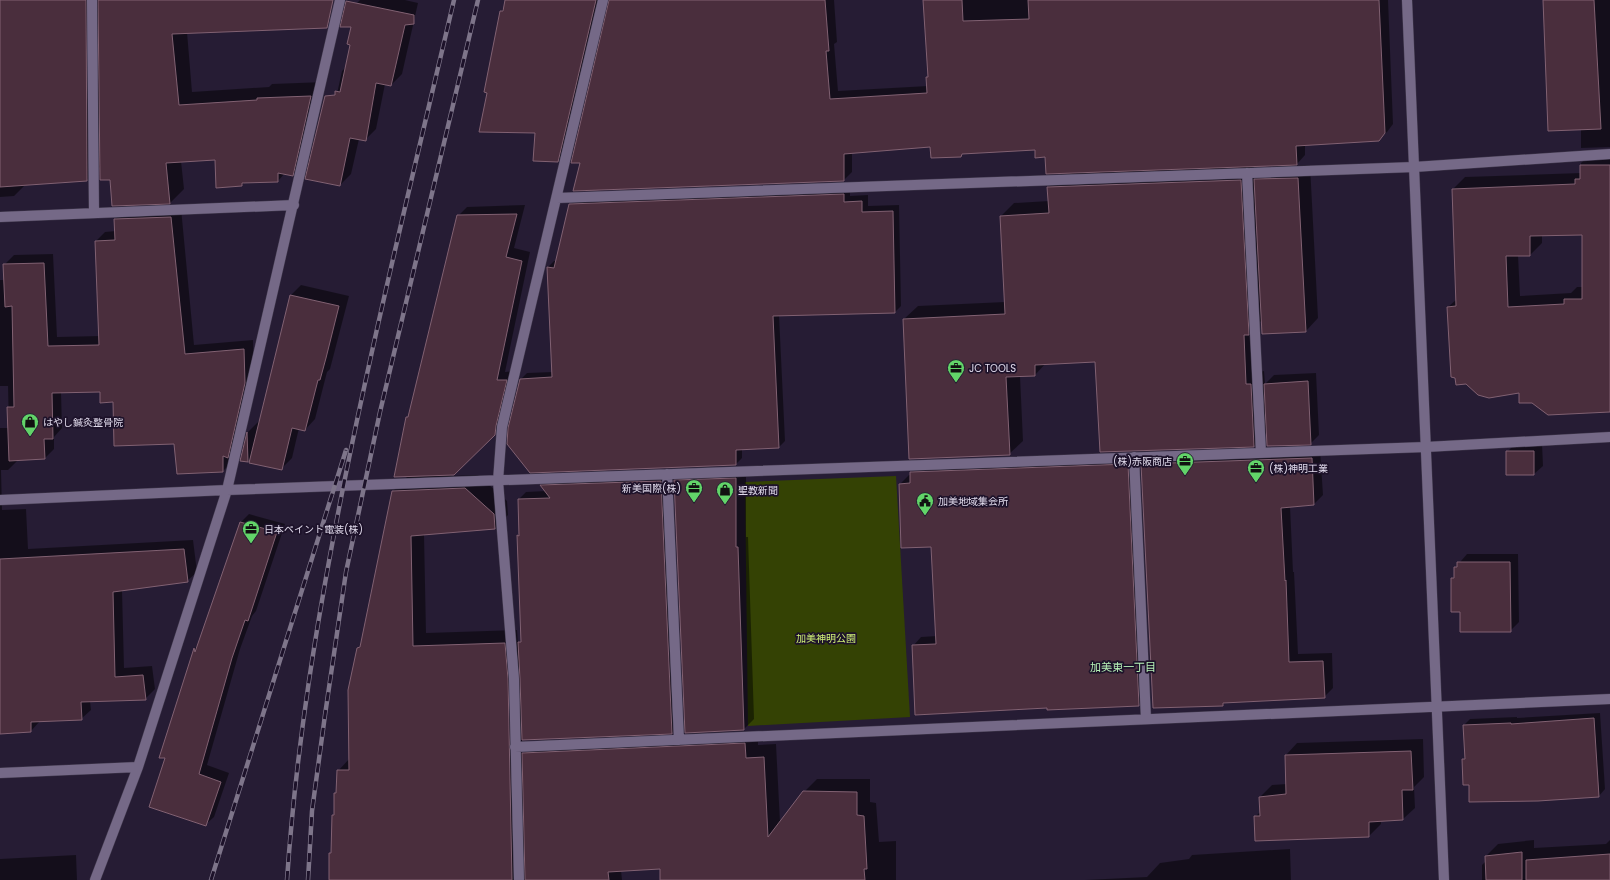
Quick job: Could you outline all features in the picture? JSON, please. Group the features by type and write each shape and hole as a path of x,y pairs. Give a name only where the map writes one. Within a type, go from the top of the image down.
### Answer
{"street":[{"path":"92,0 94,213"},
{"path":"95,880 138,767 227,490 294,205 340,0"},
{"path":"518,880 514,679 498,481 502,427 557,198 602,0"},
{"path":"1407,0 1444,880"},
{"path":"557,198 1414,167 1610,154"},
{"path":"1247,173 1261,453"},
{"path":"0,217 294,205"},
{"path":"0,500 227,490 1426,447 1610,437"},
{"path":"1134,457 1146,719"},
{"path":"667,474 679,740"},
{"path":"515,747 1610,699"},
{"path":"0,773 138,767"}],"green space":[{"name":"加美神明公園","path":"896,476 910,717 748,726 745,482"}],"building":[{"path":"0,0 86,0 87,181 0,187"},
{"path":"98,0 333,0 327,28 172,34 179,105 257,100 257,98 311,96 293,176 278,173 278,182 242,183 242,186 216,188 215,160 166,163 170,204 112,206 110,180 100,180"},
{"path":"505,0 596,0 558,162 533,161 535,133 479,132 487,93 484,92 500,11 503,11"},
{"path":"609,0 825,0 829,51 826,51 830,99 927,93 926,77 928,77 923,0 962,0 963,21 1029,19 1028,0 1379,0 1385,133 1379,141 1296,146 1297,165 1046,174 1045,157 1035,158 1035,150 962,154 961,157 931,158 930,147 844,154 844,181 573,191 580,163 571,163"},
{"path":"1543,0 1594,0 1601,129 1548,131"},
{"path":"346,1 414,15 414,24 405,25 391,86 376,83 366,141 350,138 340,186 305,179 325,96 335,95 335,91 340,92 350,45 347,44 351,27 340,27"},
{"path":"1580,165 1610,165 1610,412 1548,415 1532,403 1519,403 1519,393 1489,398 1478,395 1466,384 1456,385 1455,378 1451,377 1447,307 1456,306 1452,189 1575,184 1575,179 1580,179","holes":["1582,235 1582,299 1564,299 1564,304 1508,307 1506,256 1530,256 1530,236"]},
{"path":"1298,178 1306,332 1262,334 1254,179"},
{"path":"1241,180 1249,335 1244,335 1246,384 1251,384 1254,447 1100,452 1095,362 1035,365 1035,376 1006,377 1010,455 909,459 903,319 1005,314 1000,216 1049,213 1047,187"},
{"path":"844,194 844,202 862,201 862,212 893,211 895,313 773,316 779,448 736,450 736,465 530,473 507,444 508,428 520,379 552,377 547,267 554,268 569,204"},
{"path":"517,214 506,257 522,261 497,380 507,380 495,435 454,475 394,477 406,417 408,417 457,215"},
{"path":"171,217 185,354 244,349 245,383 228,458 223,456 223,472 177,474 174,444 114,446 113,402 100,403 100,392 52,393 53,439 44,439 45,459 9,461 7,407 14,407 12,306 5,307 3,264 44,263 48,346 99,345 95,241 115,240 114,219"},
{"path":"290,295 339,306 305,431 292,428 282,470 249,463"},
{"path":"1308,381 1311,445 1267,446 1264,384"},
{"path":"247,432 248,462 240,461"},
{"path":"1506,451 1534,451 1534,475 1506,475"},
{"path":"1312,458 1314,505 1281,508 1285,581 1286,580 1289,662 1323,661 1325,698 1223,703 1223,706 1153,708 1141,464"},
{"path":"1128,464 1139,706 1047,710 1047,708 915,715 912,645 936,644 931,547 901,548 899,484 910,483 910,472"},
{"path":"736,478 736,547 738,547 744,730 685,733 674,480"},
{"path":"661,481 672,734 522,740 518,642 521,642 517,535 519,536 518,499 550,498 540,485"},
{"path":"465,488 494,514 495,529 411,536 413,646 505,643 508,679 512,880 329,880 329,853 331,853 332,815 334,815 334,793 336,793 337,770 349,770 348,690 357,648 360,647 392,491"},
{"path":"240,522 277,532 248,621 245,620 232,658 199,774 221,782 206,826 149,807 165,758 159,758 194,648 195,652"},
{"path":"184,549 188,582 113,592 115,677 143,675 146,700 81,702 82,720 31,722 31,732 0,734 0,559"},
{"path":"1457,562 1510,562 1511,632 1460,632 1460,612 1451,612 1451,578 1454,578 1454,567 1457,567"},
{"path":"1594,718 1599,797 1538,801 1469,802 1469,785 1463,785 1462,759 1465,759 1463,725 1511,724"},
{"path":"745,743 746,758 764,757 768,837 803,791 857,792 857,815 864,816 867,869 864,869 865,880 660,880 660,869 608,872 609,880 525,880 522,753"},
{"path":"1411,751 1413,790 1402,790 1403,820 1369,822 1369,837 1255,841 1254,816 1260,816 1259,797 1286,794 1285,755"},
{"path":"1522,852 1522,880 1486,880 1485,856"},
{"path":"1610,854 1610,880 1526,880 1526,860"}],"railway":[{"path":"287,880 302,732 316,635 333,537 383,304 454,0"},
{"path":"308,880 312,811 346,572 380,412 478,0"},
{"path":"211,880 346,450"}],"place":[{"name":"JC TOOLS","path":"956,383"},
{"name":"はやし鍼灸整骨院","path":"30,437"},
{"name":"(株)赤阪商店","path":"1185,476"},
{"name":"(株)神明工業","path":"1256,483"},
{"name":"新美国際(株)","path":"694,503"},
{"name":"聖教新聞","path":"725,505"},
{"name":"加美地域集会所","path":"925,516"},
{"name":"日本ペイント電装(株)","path":"251,544"}],"district":[{"name":"加美東一丁目","path":"1123,667"}]}
